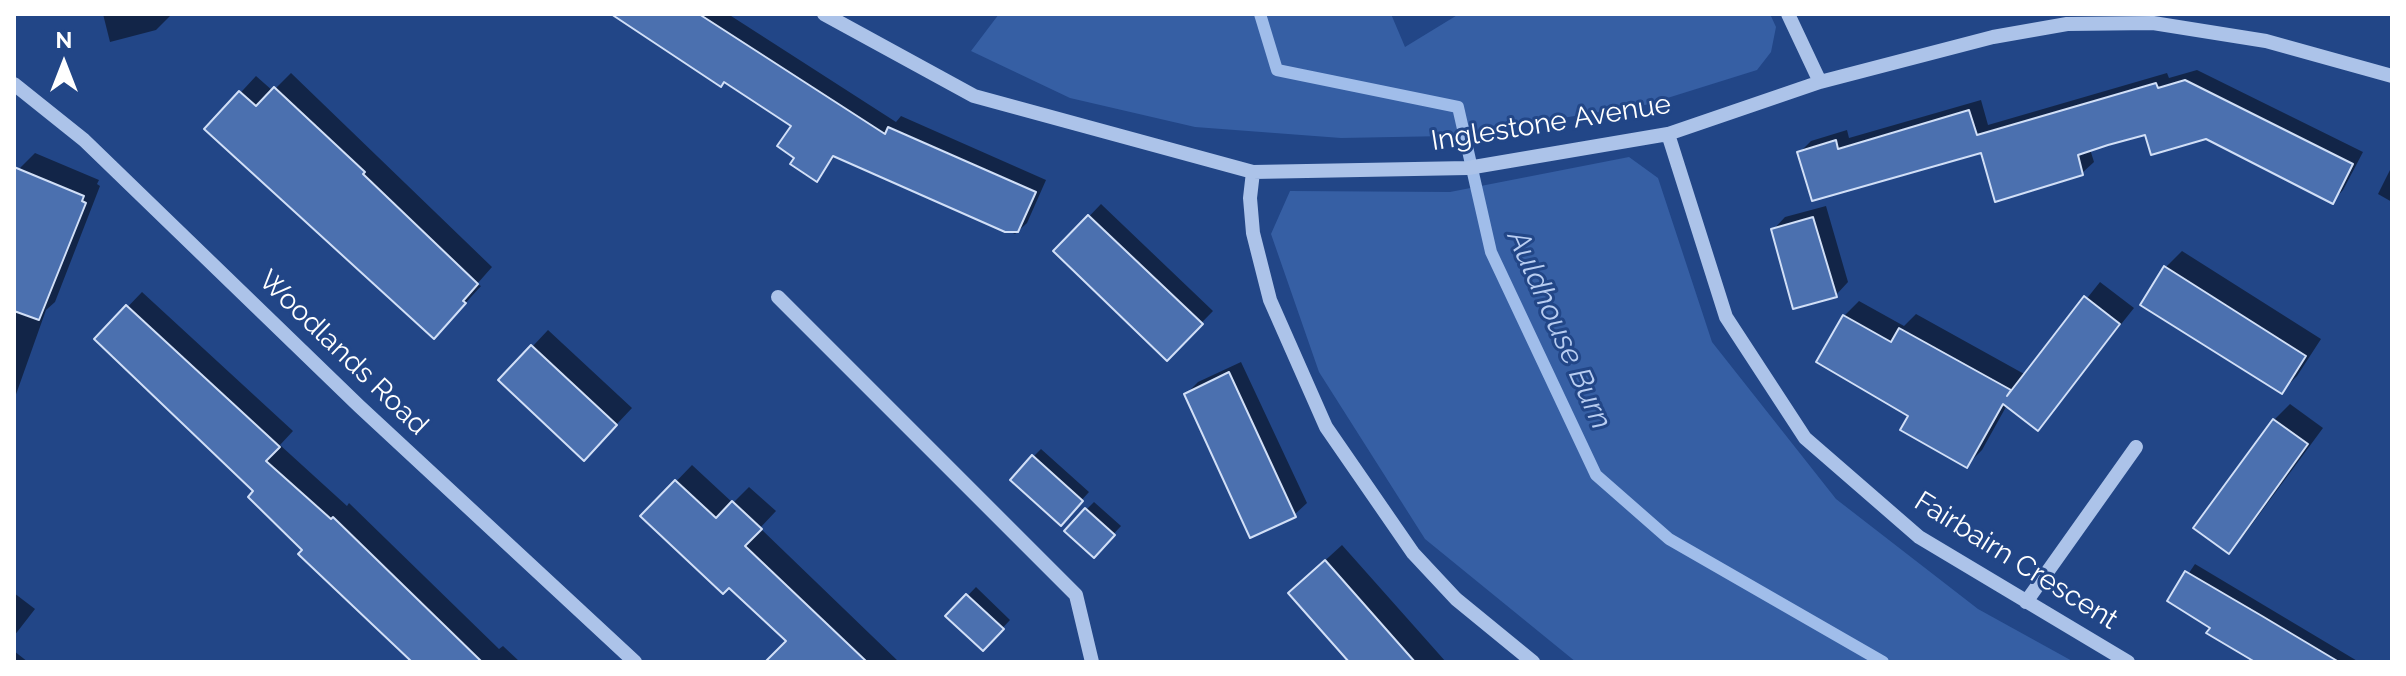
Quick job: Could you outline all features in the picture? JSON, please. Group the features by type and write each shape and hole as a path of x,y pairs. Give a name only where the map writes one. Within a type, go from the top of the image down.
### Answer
{"street":[{"name":"Inglestone Avenue","path":"824,14 974,96 1253,172 1468,168 1668,134 1820,82 1993,37 2067,24 2153,23 2266,41 2392,76"},
{"path":"1788,14 1820,82"},
{"name":"Woodlands Road","path":"14,84 84,140 359,406 635,662"},
{"name":"Fairbairn Crescent","path":"1668,134 1726,317 1805,438 1919,537 2128,662"},
{"path":"1253,172 1250,198 1253,233 1270,300 1326,427 1413,553 1456,599 1533,662"},
{"path":"778,297 1076,595 1092,662"},
{"path":"2026,602 2136,447"}],"shaded area":[{"path":"999,14 1391,14 1405,47 1459,14 1770,14 1776,27 1771,52 1757,70 1645,105 1447,136 1341,138 1195,127 1070,98 971,51"},
{"path":"1629,157 1658,178 1712,342 1836,499 1978,609 2074,662 1576,662 1425,539 1319,372 1271,234 1290,191 1450,192"}],"building":[{"path":"611,14 699,14 885,134 888,127 1036,192 1018,232 1005,232 833,156 817,182 790,164 794,158 777,146 791,126 724,82 721,87"},
{"path":"2185,80 2353,164 2333,204 2206,139 2151,155 2145,135 2108,145 2078,155 2083,175 1995,202 1981,153 1812,201 1797,152 1836,140 1838,149 1969,110 1977,135 2156,83 2158,88"},
{"path":"274,87 478,284 463,301 466,303 434,339 204,129 239,91 256,106"},
{"path":"14,167 84,196 82,201 86,203 39,320 14,311"},
{"path":"1088,215 1203,324 1167,361 1053,251"},
{"path":"1813,217 1837,297 1793,309 1771,229"},
{"path":"2164,266 2306,356 2282,394 2140,305"},
{"path":"2084,296 2120,324 2038,431 2003,404 1967,468 1900,430 1908,416 1816,362 1843,315 1891,342 1899,328 2011,390 2007,396"},
{"path":"126,305 280,447 266,461 331,519 333,517 482,662 412,662 298,554 302,550 248,497 253,491 94,339"},
{"path":"531,345 617,425 584,461 498,380"},
{"path":"1229,372 1296,517 1250,538 1184,394"},
{"path":"2273,419 2308,444 2229,554 2193,528"},
{"path":"1032,455 1083,501 1061,526 1010,480"},
{"path":"675,480 716,518 732,501 762,529 745,546 867,662 765,662 786,641 729,588 723,594 640,516"},
{"path":"1085,508 1115,535 1094,558 1064,531"},
{"path":"1325,560 1415,662 1349,662 1288,593"},
{"path":"2185,571 2339,662 2255,662 2206,633 2210,628 2167,601"},
{"path":"966,594 1004,629 983,651 945,616"}],"waterway":[{"name":"Auldhouse Burn","path":"1260,14 1277,70 1458,107 1491,252 1596,475 1669,539 1883,662"}]}
